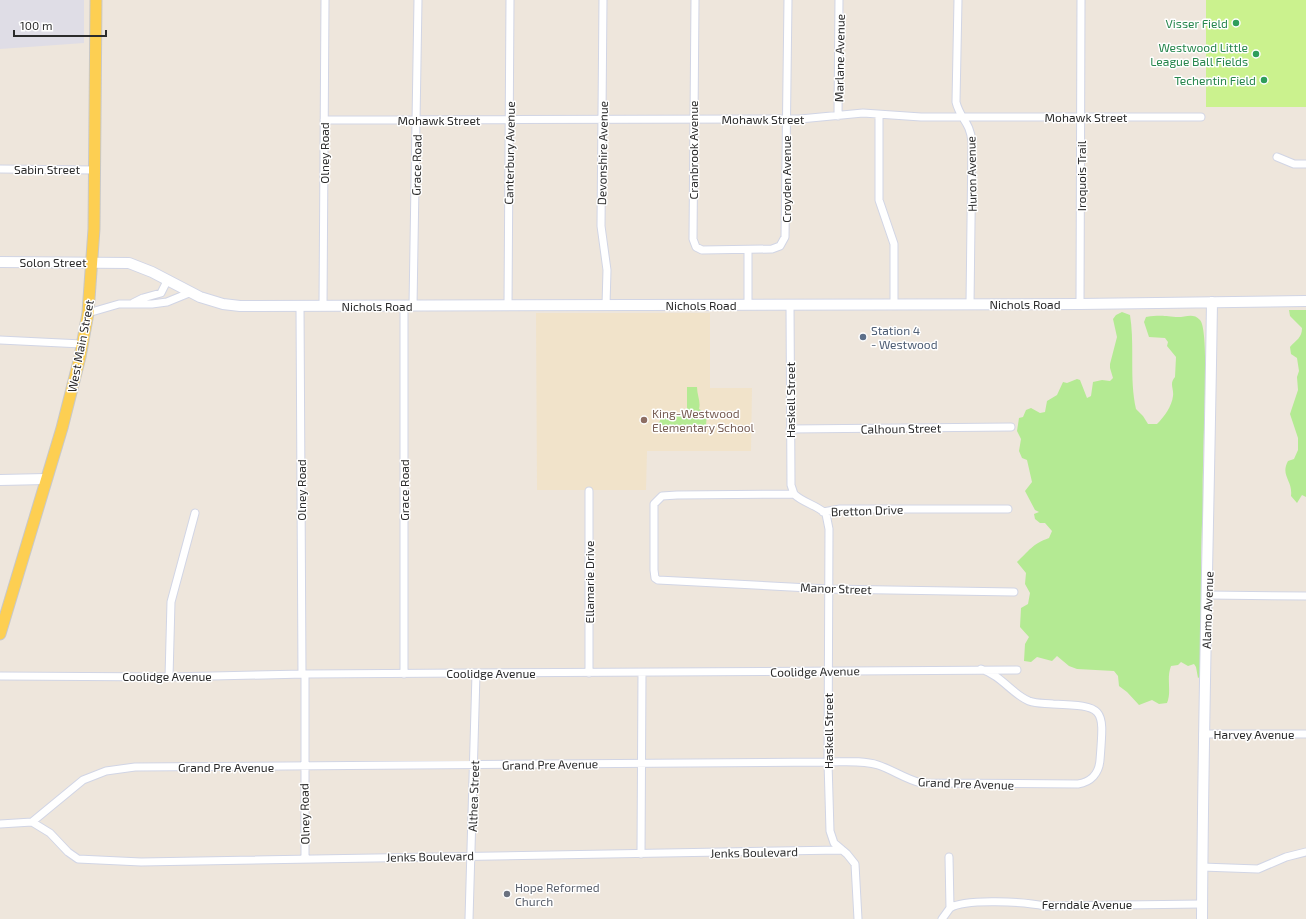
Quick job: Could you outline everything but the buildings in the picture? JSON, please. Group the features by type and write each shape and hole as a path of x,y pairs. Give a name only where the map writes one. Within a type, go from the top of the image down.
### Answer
{"main road":[{"name":"West Main Street","path":"0,634 2,613 64,421 88,313 92,262 95,170 96,0"}],"street":[{"name":"Olney Road","path":"323,306 325,0"},
{"name":"Grace Road","path":"404,674 408,306 417,120 418,0"},
{"name":"Canterbury Avenue","path":"508,306 510,0"},
{"name":"Devonshire Avenue","path":"603,0 601,226 607,270 606,306"},
{"name":"Cranbrook Avenue","path":"695,0 693,119 694,244 702,250 748,250"},
{"name":"Croyden Avenue","path":"748,250 777,248 782,244 785,237 788,0"},
{"name":"Marlane Avenue","path":"838,116 839,0"},
{"name":"Huron Avenue","path":"958,0 956,102 969,126 972,142 970,304"},
{"name":"Iroquois Trail","path":"1080,304 1081,0"},
{"name":"Mohawk Street","path":"324,120 786,119 863,113 914,117 1201,117"},
{"path":"879,115 879,200 894,244 894,305"},
{"path":"1277,157 1294,164 1306,164"},
{"name":"Sabin Street","path":"0,169 95,170"},
{"path":"748,250 748,305"},
{"name":"Solon Street","path":"0,262 106,262"},
{"name":"Nichols Road","path":"106,262 124,262 137,266 188,293 216,303 230,306 894,305 1306,301"},
{"path":"133,303 143,298 161,293 167,281"},
{"path":"88,313 109,306 133,303 152,304 167,302 188,293"},
{"name":"Alamo Avenue","path":"1202,919 1203,734 1208,595 1212,302"},
{"name":"Haskell Street","path":"790,305 791,485 794,494"},
{"name":"Olney Road","path":"300,306 305,859"},
{"path":"0,340 82,344"},
{"name":"Calhoun Street","path":"790,429 1011,427"},
{"path":"0,480 46,479"},
{"name":"Ellamarie Drive","path":"589,491 590,673"},
{"name":"Manor Street","path":"794,494 677,495 660,497 654,504 653,508 654,575 658,580 828,589 1014,592"},
{"name":"Bretton Drive","path":"794,494 799,499 824,512 840,509 1008,509"},
{"name":"Haskell Street","path":"824,512 829,523 828,762 830,831 834,843 847,854 855,864 858,919"},
{"path":"169,677 170,616 173,590 195,514"},
{"path":"1208,595 1306,596"},
{"name":"Coolidge Avenue","path":"0,676 169,677 304,674 642,673 981,669 1017,670"},
{"name":"Grand Pre Avenue","path":"32,822 83,780 106,771 152,767 828,762 868,763 879,765 921,783 1078,784 1092,778 1098,771 1100,760 1101,719 1096,710 1082,705 1029,701 995,675 981,669"},
{"path":"641,854 642,673"},
{"name":"Althea Street","path":"469,919 476,674"},
{"name":"Harvey Avenue","path":"1203,734 1306,734"},
{"path":"0,824 32,822"},
{"name":"Jenks Boulevard","path":"32,822 50,833 68,852 78,859 141,862 471,855 641,854 842,850"},
{"path":"1202,867 1258,869 1286,857 1306,852"},
{"path":"942,919 950,908 949,857"},
{"name":"Ferndale Avenue","path":"950,908 955,905 965,903 1030,902 1045,906 1202,904"}],"shaded area":[{"path":"0,0 84,0 84,43 0,49"},
{"name":"King-Westwood Elementary School","path":"536,313 710,313 710,388 752,388 751,451 647,451 646,490 537,490"}],"green space":[{"name":"Westwood Little League Ball Fields","path":"1206,0 1306,0 1306,107 1206,107"},
{"path":"1289,310 1306,310 1306,497 1302,495 1297,503 1291,496 1290,486 1285,471 1288,461 1294,459 1298,450 1298,438 1290,414 1298,390 1297,377 1299,371 1297,358 1291,354 1290,347 1300,337 1302,328 1290,316"},
{"path":"1122,312 1130,315 1133,386 1136,409 1148,424 1157,424 1165,415 1171,404 1176,357 1167,346 1168,342 1165,338 1149,337 1144,322 1146,317 1194,316 1200,320 1203,331 1205,351 1203,472 1204,513 1202,524 1201,557 1201,676 1198,678 1194,664 1188,666 1181,662 1178,665 1171,666 1167,703 1159,704 1152,700 1139,705 1119,686 1118,676 1114,671 1077,669 1069,666 1057,656 1052,661 1037,657 1031,662 1024,661 1025,644 1029,637 1020,627 1021,608 1028,604 1030,593 1025,584 1026,573 1017,562 1035,545 1049,538 1052,531 1045,523 1040,523 1035,519 1034,514 1039,512 1035,510 1025,491 1032,482 1027,460 1022,458 1019,451 1021,439 1017,431 1019,418 1023,417 1026,410 1031,408 1040,413 1045,412 1047,401 1057,395 1063,382 1067,383 1077,379 1080,380 1087,398 1091,396 1093,382 1102,380 1110,381 1113,378 1110,364 1117,337 1113,319 1116,315"},
{"path":"687,387 697,387 700,404 699,409 707,414 706,425 662,425 655,433 652,430 660,421 660,414 687,413"}],"place":[{"name":"Visser Field","path":"1236,23"},
{"name":"Westwood Little League Ball Fields","path":"1256,54"},
{"name":"Techentin Field","path":"1264,80"},
{"name":"Station 4 - Westwood","path":"863,337"},
{"name":"King-Westwood Elementary School","path":"644,420"},
{"name":"Hope Reformed Church","path":"507,894"}]}
